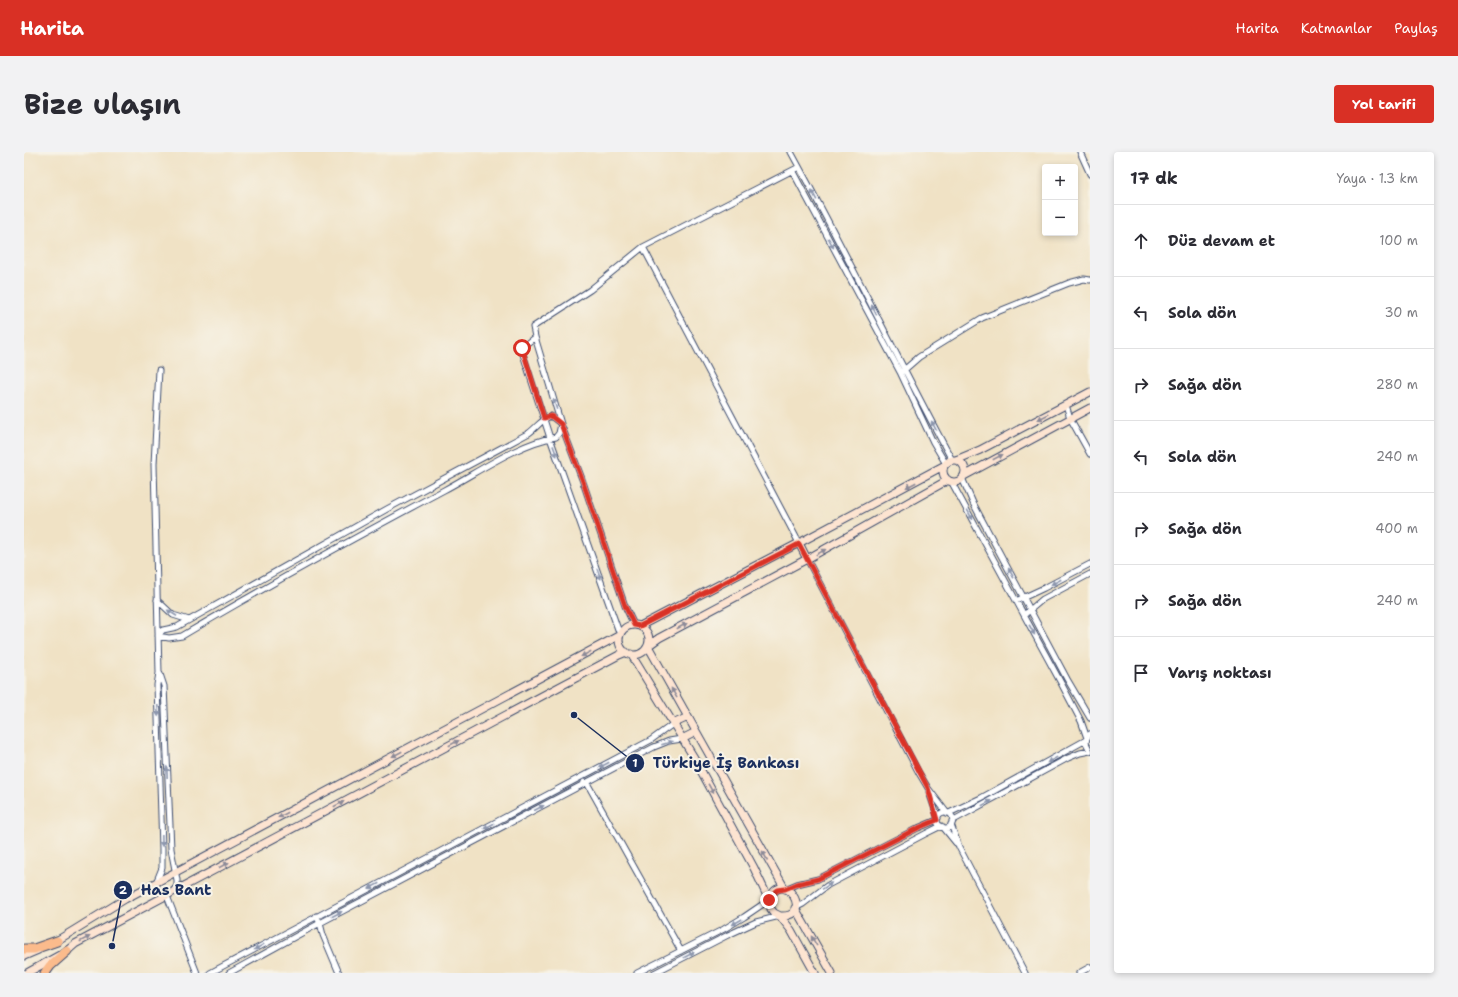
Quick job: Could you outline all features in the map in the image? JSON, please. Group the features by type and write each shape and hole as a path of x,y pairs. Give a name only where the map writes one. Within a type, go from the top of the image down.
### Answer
{"highway":[{"path":"24,949 34,949 57,941"},
{"path":"48,971 67,952"}],"street":[{"path":"791,152 831,226 902,371"},
{"path":"1080,152 1090,174"},
{"path":"799,167 793,172 643,247 590,290 533,327 561,424 582,479 625,606 637,626 644,629 648,634 648,646 785,889 791,892 794,896 796,904 795,908 832,973"},
{"path":"793,172 950,462"},
{"path":"643,247 928,788 952,816 952,822 959,847 1025,972"},
{"path":"902,371 919,357 982,318 1069,283 1084,279 1090,280"},
{"path":"535,337 522,348 550,438 620,635 621,647 629,653 682,739 754,868 769,900 771,909 774,913 780,916 791,930 815,973"},
{"path":"159,370 154,464 158,636 160,673 164,686 171,848 177,880 177,886 170,894"},
{"path":"24,956 57,941 156,883 620,635 628,627 637,626 799,544 950,462 980,450 1090,392"},
{"path":"1066,405 1070,418 1090,454"},
{"path":"27,973 67,952 75,944 612,658 629,653 642,653 648,646 666,634 808,559 950,481 957,481 1090,408"},
{"path":"158,636 164,630 177,628 387,509 529,433 539,426 544,418 551,416 561,424"},
{"path":"158,636 169,638 182,636 392,517 518,450 540,440 556,437 559,433 561,424"},
{"path":"950,462 962,463 964,466 965,469 963,477 973,502 1067,679 1090,718"},
{"path":"950,462 943,472 946,478 950,481 1061,683 1088,737 1086,747 1090,751"},
{"path":"1016,601 1090,564"},
{"path":"1024,615 1043,599 1090,574"},
{"path":"157,600 173,615 189,620"},
{"path":"1038,641 1045,637"},
{"path":"160,673 157,684 162,868 156,883 157,888 170,894 197,973"},
{"path":"1061,683 1067,679"},
{"path":"210,973 651,740 673,724 688,717"},
{"path":"230,973 320,922 449,856 654,747 669,741 682,739 696,732"},
{"path":"637,973 744,917 769,900 771,895 776,891 818,879 937,819 941,813 948,813 981,798 1039,767 1088,737"},
{"path":"654,973 756,922 787,915 828,885 924,834 942,827 948,827 952,822 1042,772 1080,753 1090,751"},
{"path":"1039,767 1042,772"},
{"path":"578,779 587,783 632,866 681,951"},
{"path":"928,788 937,819 959,847"},
{"path":"160,797 168,796"},
{"path":"522,808 525,815"},
{"path":"445,849 449,856"},
{"path":"316,916 320,922 322,935 339,973"},
{"path":"1079,973 1090,967"}],"place":[{"name":"Türkiye İş Bankası","path":"574,715"},
{"name":"Has Bant","path":"112,946"}],"route":[{"path":"522,348 544,418 551,416 561,424 582,479 625,606 634,625 640,626 799,544 928,788 938,818 937,820 918,828 818,879 778,890 771,895 769,900"}]}
